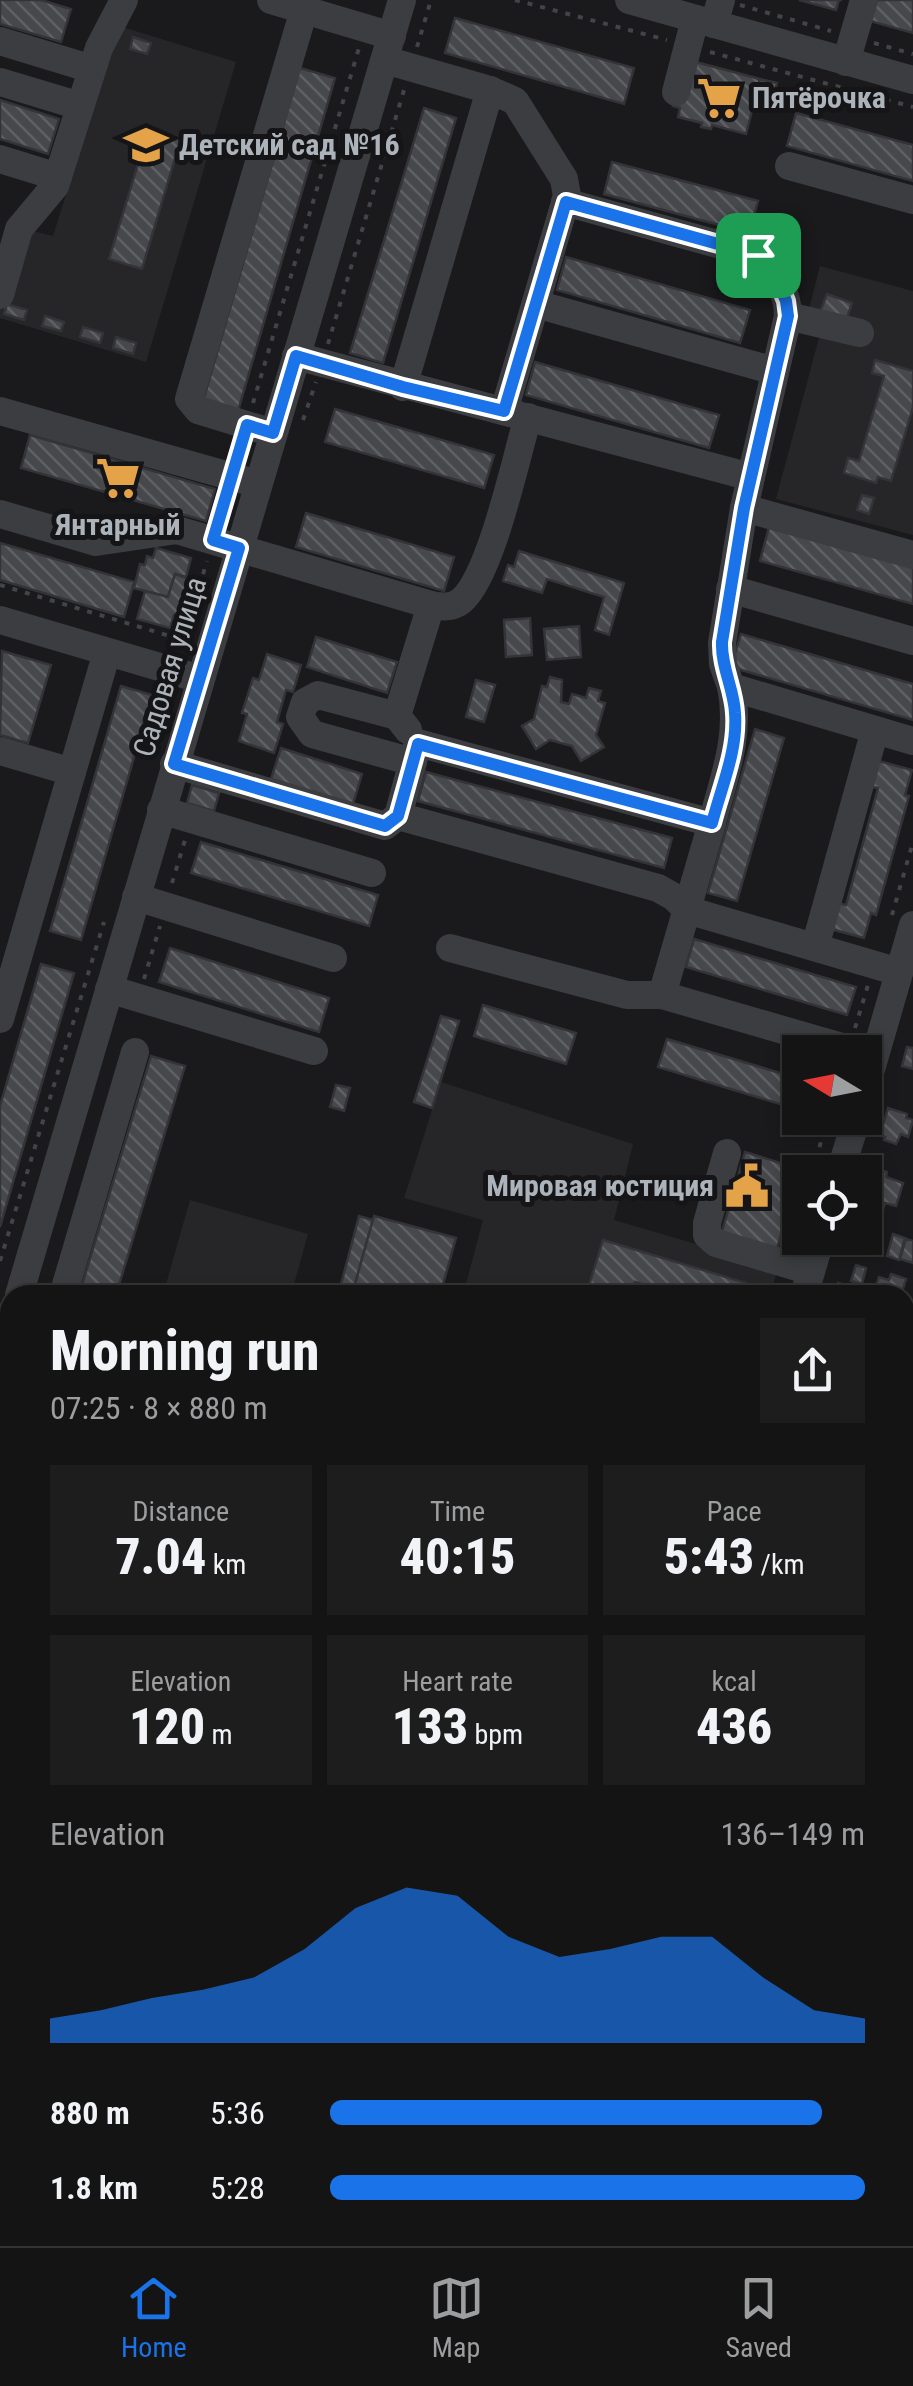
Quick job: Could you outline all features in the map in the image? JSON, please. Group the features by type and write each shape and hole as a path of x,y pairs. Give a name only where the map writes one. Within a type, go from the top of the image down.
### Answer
{"street":[{"path":"0,295 20,230 58,177 92,68 124,0"},
{"path":"0,514 96,542 166,530 431,605 457,604 479,575 516,414 536,304 566,202 564,179 522,108 504,94 304,10 271,0"},
{"name":"Садовая улица","path":"22,1285 200,679 226,544 260,429 309,360 402,0"},
{"path":"629,0 850,49 913,80"},
{"path":"850,49 864,0"},
{"path":"260,429 198,410 189,399 304,10"},
{"path":"676,92 712,19"},
{"path":"0,42 92,68"},
{"path":"0,82 80,106"},
{"path":"403,387 490,90"},
{"path":"0,159 58,177"},
{"path":"789,166 913,200"},
{"path":"566,202 758,255 772,267 788,316 750,477 730,589 722,653 735,706 735,734 662,995"},
{"path":"536,304 775,371"},
{"path":"788,316 860,334"},
{"path":"309,360 750,477"},
{"path":"0,411 245,480"},
{"path":"744,508 913,555"},
{"path":"730,589 913,641"},
{"path":"174,764 385,826 398,816 415,753 397,716 431,605"},
{"path":"2,626 200,679"},
{"path":"0,1019 107,652"},
{"path":"731,687 913,741"},
{"path":"397,716 318,694 305,702 300,717 312,734 415,753 712,823"},
{"path":"815,947 875,730"},
{"path":"0,751 72,772"},
{"path":"162,810 372,873"},
{"path":"398,816 658,888 687,910 888,968"},
{"path":"136,897 332,958"},
{"path":"868,1035 902,922"},
{"path":"450,948 627,995 662,995 800,1035"},
{"path":"108,989 314,1051"},
{"path":"66,1285 135,1052"},
{"path":"727,1153 706,1223 707,1236 807,1283 816,1255"}],"path":[{"path":"260,429 388,48 431,0"},
{"path":"515,0 712,19 850,49 913,54"},
{"path":"712,19 913,107"},
{"path":"301,426 309,360 388,48"},
{"path":"0,585 183,640 226,544 245,480"},
{"path":"902,922 913,842"},
{"path":"0,1262 104,923"},
{"path":"868,1035 888,968"}],"shaded area":[{"name":"Детский сад №16","path":"119,26 236,62 146,362 0,318 0,306 23,229 53,236"},
{"path":"820,266 913,291 913,535 776,499 820,334 804,328"},
{"path":"441,1082 633,1144 614,1220 778,1268 773,1285 466,1285 483,1220 404,1198"},
{"path":"190,1200 308,1234 294,1285 166,1285"}],"building":[{"path":"0,0 41,0 71,9 61,42 0,24"},
{"path":"799,0 839,0 836,10"},
{"path":"876,0 913,0 913,33 870,21"},
{"path":"455,18 634,68 624,104 445,53"},
{"path":"133,37 151,43 147,54 130,49"},
{"name":"Пятёрочка","path":"692,61 760,79 746,134 712,125 711,129 701,127 702,123 678,117 680,108 673,106"},
{"path":"300,68 335,78 238,411 203,401"},
{"path":"760,79 777,83 770,110 753,105"},
{"path":"0,100 59,119 48,154 0,139"},
{"path":"424,108 456,118 383,363 350,353"},
{"path":"796,113 913,145 913,181 787,146"},
{"path":"149,128 181,138 142,269 109,259"},
{"path":"612,162 758,201 749,233 604,194"},
{"path":"566,257 750,310 740,343 557,290"},
{"path":"827,294 852,303 846,321 820,312"},
{"path":"7,304 27,310 24,320 4,314"},
{"path":"45,316 64,322 61,331 42,326"},
{"path":"83,327 103,333 100,343 80,337"},
{"path":"116,337 136,343 133,354 113,348"},
{"path":"875,360 913,371 913,407 891,481 878,477 876,483 844,473 848,458 859,461 884,376 872,373"},
{"path":"535,362 719,415 709,448 526,395"},
{"path":"335,409 494,455 484,488 325,442"},
{"name":"Янтарный","path":"30,435 215,489 206,521 21,468"},
{"path":"862,495 874,498 869,514 857,510"},
{"path":"306,513 454,557 444,591 296,547"},
{"path":"769,527 913,567 913,604 760,561"},
{"path":"0,543 134,582 124,617 0,580"},
{"path":"156,548 191,558 186,577 175,574 168,597 134,588 140,564 145,565 147,556 153,558"},
{"path":"519,551 624,583 609,635 595,630 604,597 547,579 542,593 503,581 508,565 514,567"},
{"path":"175,574 190,579 180,617 174,615 170,628 137,619 145,591 168,597"},
{"path":"530,618 532,655 506,657 504,620"},
{"path":"579,626 581,657 547,660 544,629"},
{"path":"741,634 913,684 913,720 731,667"},
{"path":"316,637 397,662 387,693 307,667"},
{"path":"2,651 51,665 28,743 0,735"},
{"path":"267,654 301,665 293,692 286,690 277,722 283,724 274,753 239,741 247,714 242,713 253,678 259,680"},
{"path":"550,677 562,680 561,702 569,704 572,694 586,698 589,688 601,691 598,701 605,703 596,735 604,747 581,761 572,746 550,740 536,749 522,726 534,719 542,686 547,687"},
{"path":"476,680 495,685 484,722 466,717"},
{"path":"121,686 152,695 81,940 50,931"},
{"path":"755,729 784,738 737,901 708,893"},
{"path":"281,748 362,774 353,804 271,779"},
{"path":"879,761 912,770 905,795 909,796 876,915 871,913 864,938 831,929 838,903 846,905 878,788 872,787"},
{"path":"426,772 672,838 664,868 418,801"},
{"path":"192,785 219,793 214,811 187,803"},
{"path":"201,842 378,895 369,926 191,873"},
{"path":"694,939 856,987 847,1015 686,967"},
{"path":"170,948 329,998 319,1032 159,982"},
{"path":"41,964 74,973 0,1227 0,1106"},
{"path":"483,1005 576,1033 566,1064 474,1036"},
{"path":"441,1016 459,1021 432,1108 414,1102"},
{"path":"667,1039 782,1074 782,1105 658,1067"},
{"path":"907,1047 913,1048 913,1069 902,1066"},
{"path":"151,1056 185,1066 119,1285 82,1285"},
{"path":"336,1085 350,1088 344,1111 330,1107"},
{"path":"888,1108 913,1120 908,1137 901,1134 896,1144 884,1140 880,1135"},
{"path":"745,1152 782,1163 782,1231 776,1252 721,1235"},
{"path":"882,1170 887,1172 886,1177 903,1183 896,1206 885,1203 883,1209"},
{"path":"359,1216 373,1220 355,1285 341,1285"},
{"path":"374,1216 456,1238 443,1285 355,1285"},
{"path":"893,1234 905,1238 899,1260 887,1256"},
{"path":"906,1239 913,1241 913,1263 900,1259"},
{"path":"603,1240 746,1283 635,1282 589,1285"},
{"path":"856,1265 866,1268 862,1284 851,1281"},
{"path":"891,1274 906,1279 904,1285 877,1285 879,1277 889,1280"}],"place":[{"name":"Пятёрочка","path":"719,98"},
{"name":"Детский сад №16","path":"146,145"},
{"name":"Янтарный","path":"118,478"},
{"name":"Мировая юстиция","path":"747,1186"}],"route":[{"path":"566,202 758,255 772,267 789,308 744,508 722,642 736,724 712,823 418,744 398,816 385,826 174,764 239,548 213,540 247,425 273,433 296,356 504,411 566,202"}]}
